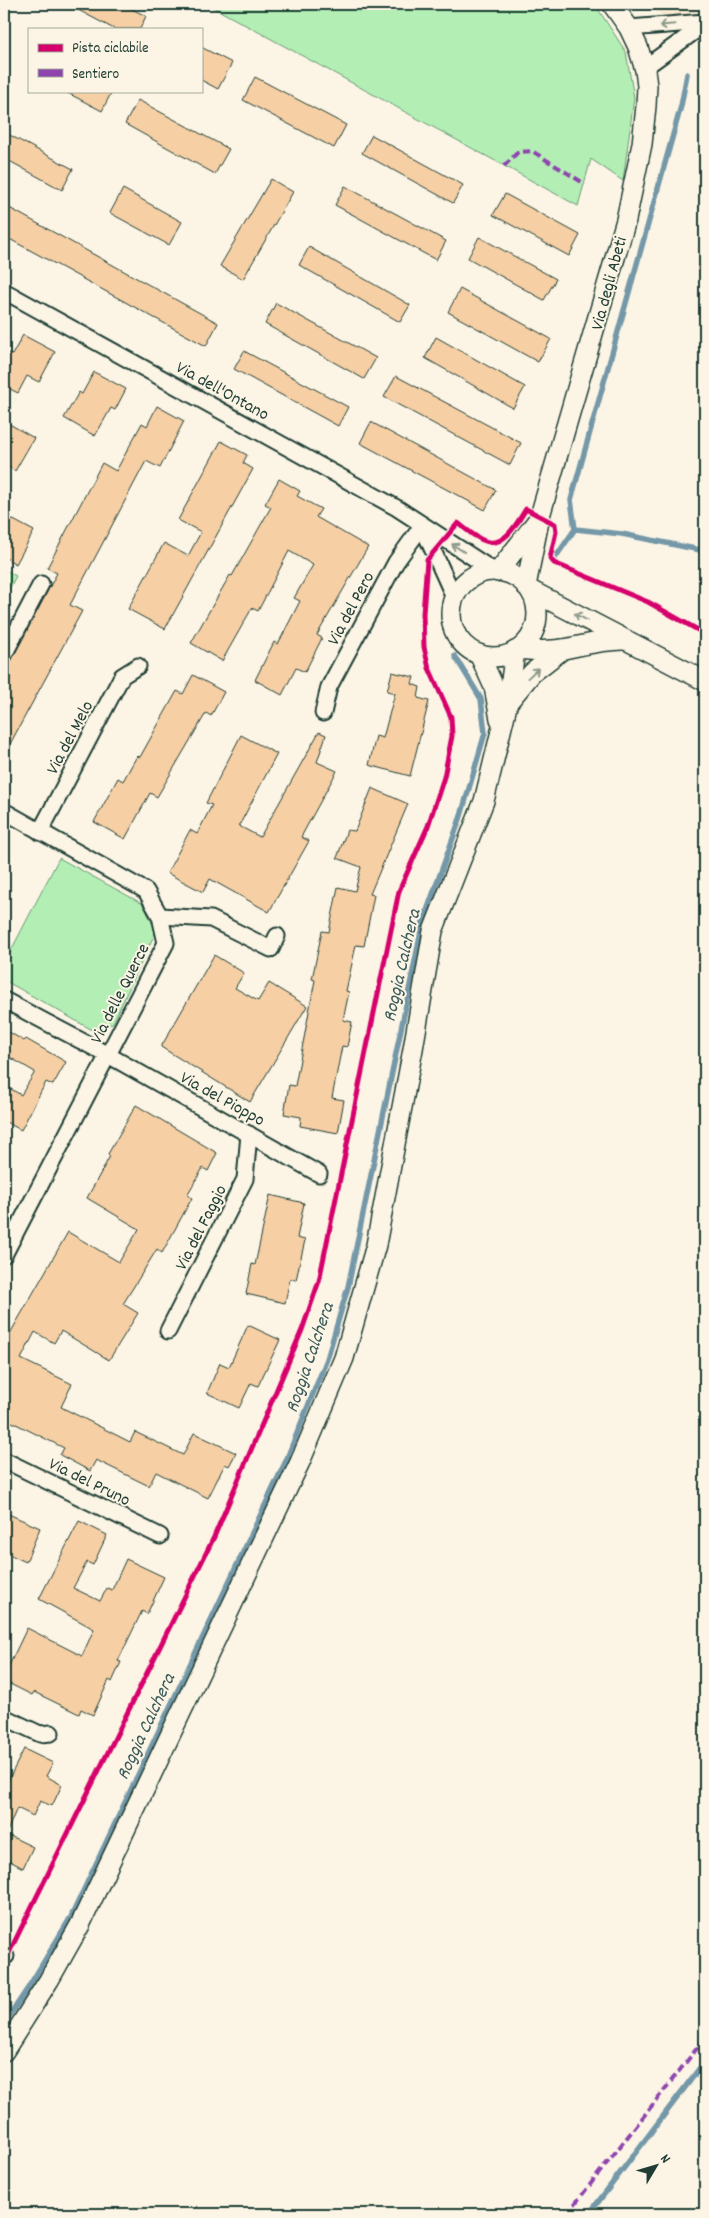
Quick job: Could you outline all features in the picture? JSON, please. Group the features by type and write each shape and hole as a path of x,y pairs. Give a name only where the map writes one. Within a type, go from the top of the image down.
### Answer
{"street":[{"name":"Via degli Abeti","path":"528,588 540,516 626,220 642,144 647,86 644,68 638,46 629,28 612,4"},
{"path":"629,28 705,23"},
{"path":"644,68 705,23"},
{"name":"Via dell'Ontano","path":"4,291 397,508 422,526 496,571"},
{"name":"Via degli Abeti","path":"496,571 540,516"},
{"name":"Via dell'Ontano","path":"422,526 454,597"},
{"name":"Via del Pero","path":"323,713 329,687 396,562 422,526"},
{"path":"496,571 508,573 521,580 528,588 536,602 538,615 535,628 529,640 518,650 507,656 493,657 479,654 467,647 458,637 452,624 451,611 454,597 470,578 481,573 496,571"},
{"path":"4,655 41,584"},
{"path":"528,588 705,681"},
{"path":"518,650 563,649 593,642 624,640"},
{"path":"508,702 532,673 563,649"},
{"path":"4,2051 49,1980 80,1924 300,1462 344,1358 376,1245 433,931 484,801 508,702 518,650"},
{"path":"479,654 494,687 500,729"},
{"name":"Via del Melo","path":"40,832 122,676 138,666"},
{"name":"Via delle Querce","path":"4,811 146,891 160,916 166,943 4,1255"},
{"path":"160,916 211,920 271,949 277,936"},
{"name":"Via del Pioppo","path":"4,1000 108,1055 319,1174"},
{"name":"Via del Faggio","path":"168,1331 245,1179 249,1134"},
{"name":"Via del Pruno","path":"4,1460 160,1536"},
{"path":"4,1717 40,1734 51,1733"}],"shaded area":[{"path":"643,4 705,4 705,40"}],"green space":[{"path":"207,4 592,4 596,6 626,52 634,98 623,181 591,159 578,206"},
{"path":"4,569 16,576 4,599"},
{"path":"59,858 143,904 156,931 113,1023 94,1031 4,980 4,964"}],"building":[{"path":"67,4 122,4 146,16 140,28 112,28"},
{"path":"202,48 232,63 218,89 202,81"},
{"path":"255,77 346,125 334,148 243,100"},
{"path":"66,92 112,92 102,111"},
{"path":"138,100 229,149 215,174 125,124"},
{"path":"4,132 73,169 62,190 4,158"},
{"path":"372,135 463,185 453,203 362,153"},
{"path":"271,179 293,192 243,279 220,266"},
{"path":"345,186 446,241 436,260 335,205"},
{"path":"123,189 182,222 169,245 110,213"},
{"path":"505,194 580,235 569,256 493,215"},
{"path":"4,205 218,323 206,346 4,236"},
{"path":"479,237 556,279 544,300 468,258"},
{"path":"309,247 410,305 400,322 299,265"},
{"path":"460,289 551,339 538,362 448,312"},
{"path":"276,303 376,358 364,379 265,324"},
{"path":"23,335 55,352 39,382 27,376 18,393 4,386 4,351 12,355"},
{"path":"436,337 525,387 513,408 425,358"},
{"path":"244,351 348,407 338,426 234,369"},
{"path":"94,372 126,389 115,410 111,408 95,436 64,418 79,392 82,394"},
{"path":"396,376 521,443 510,465 384,397"},
{"path":"157,406 184,421 160,468 146,461 70,605 82,611 4,755 4,672 57,573 47,568 102,463 116,471 142,423 147,426"},
{"path":"4,421 34,438 15,471 4,464"},
{"path":"371,422 496,490 485,510 360,443"},
{"path":"221,441 247,455 243,463 253,469 165,629 128,609 164,543 188,556 201,532 178,520"},
{"path":"279,479 300,491 297,496 321,509 316,517 368,547 317,635 322,638 305,672 296,668 282,695 255,680 274,642 278,644 300,601 294,598 313,565 289,551 258,611 252,608 222,661 191,643 271,507 265,504"},
{"path":"4,515 34,531 16,564 4,557"},
{"path":"392,672 414,677 412,684 420,687 418,698 429,701 410,776 369,765 376,736 383,738 395,693 387,691"},
{"path":"193,675 224,692 211,716 206,713 157,797 150,793 125,839 94,822 118,778 123,781 137,756 140,757 177,691 183,694"},
{"path":"319,732 326,735 317,762 337,771 301,837 309,841 269,912 210,879 203,892 167,873 190,830 197,834 212,805 206,803 241,735 277,754 239,826 260,837"},
{"path":"372,788 408,804 370,894 374,895 364,946 356,945 346,991 349,992 343,1020 352,1022 347,1047 342,1046 332,1098 344,1100 338,1133 300,1126 301,1117 284,1114 289,1085 295,1086 315,980 312,979 322,931 329,932 338,887 355,891 361,867 337,858 347,830 355,831"},
{"path":"214,955 244,973 235,988 258,1001 269,983 307,1006 250,1102 161,1047"},
{"path":"4,1029 24,1041 26,1039 66,1062 53,1085 46,1082 21,1130 4,1121 4,1092 8,1094 11,1089 21,1095 35,1072 4,1054"},
{"path":"136,1105 217,1153 208,1171 203,1168 187,1195 192,1198 162,1253 157,1249 123,1304 138,1313 109,1360 61,1331 54,1343 35,1332 21,1359 72,1384 61,1407 130,1442 135,1432 183,1455 194,1433 236,1453 229,1466 225,1464 208,1498 156,1472 149,1486 96,1460 90,1471 60,1455 64,1448 4,1418 4,1344 68,1232 119,1262 139,1229 87,1198 110,1156 108,1154"},
{"path":"270,1195 304,1203 297,1238 305,1240 296,1280 290,1279 285,1303 246,1294 252,1264 255,1265"},
{"path":"248,1325 280,1340 258,1386 251,1383 239,1408 207,1393 220,1363 229,1367"},
{"path":"4,1512 40,1528 26,1562 4,1552"},
{"path":"79,1521 107,1535 93,1565 87,1562 73,1588 100,1601 107,1588 112,1590 126,1559 164,1577 147,1614 142,1611 118,1661 121,1662 112,1682 109,1680 93,1715 81,1709 79,1714 34,1692 32,1695 4,1681 4,1676 27,1628 82,1656 94,1629 39,1599"},
{"path":"24,1749 53,1763 46,1776 62,1785 52,1806 40,1801 33,1816 17,1808 6,1834 33,1847 23,1868 4,1858 4,1780 8,1781"}],"waterway":[{"path":"575,529 571,500 681,106 687,74"},
{"path":"555,558 575,529 622,534 705,551"},
{"name":"Roggia Calchera","path":"4,2024 71,1917 285,1463 327,1359 348,1287 423,922 461,816 485,733 481,699 455,656"},
{"path":"589,2214 705,2061"}],"marked path":[{"path":"504,166 518,152 532,151 585,184"},
{"path":"567,2214 705,2038"}],"cycle path":[{"path":"4,1963 214,1537 302,1330 319,1281 399,891 428,826 444,777 452,736 451,717 429,668 424,647 423,614 427,560 458,523 481,539 495,542 501,540 511,531 526,509 555,524 556,532 550,558 554,563 648,602 705,634"}]}
